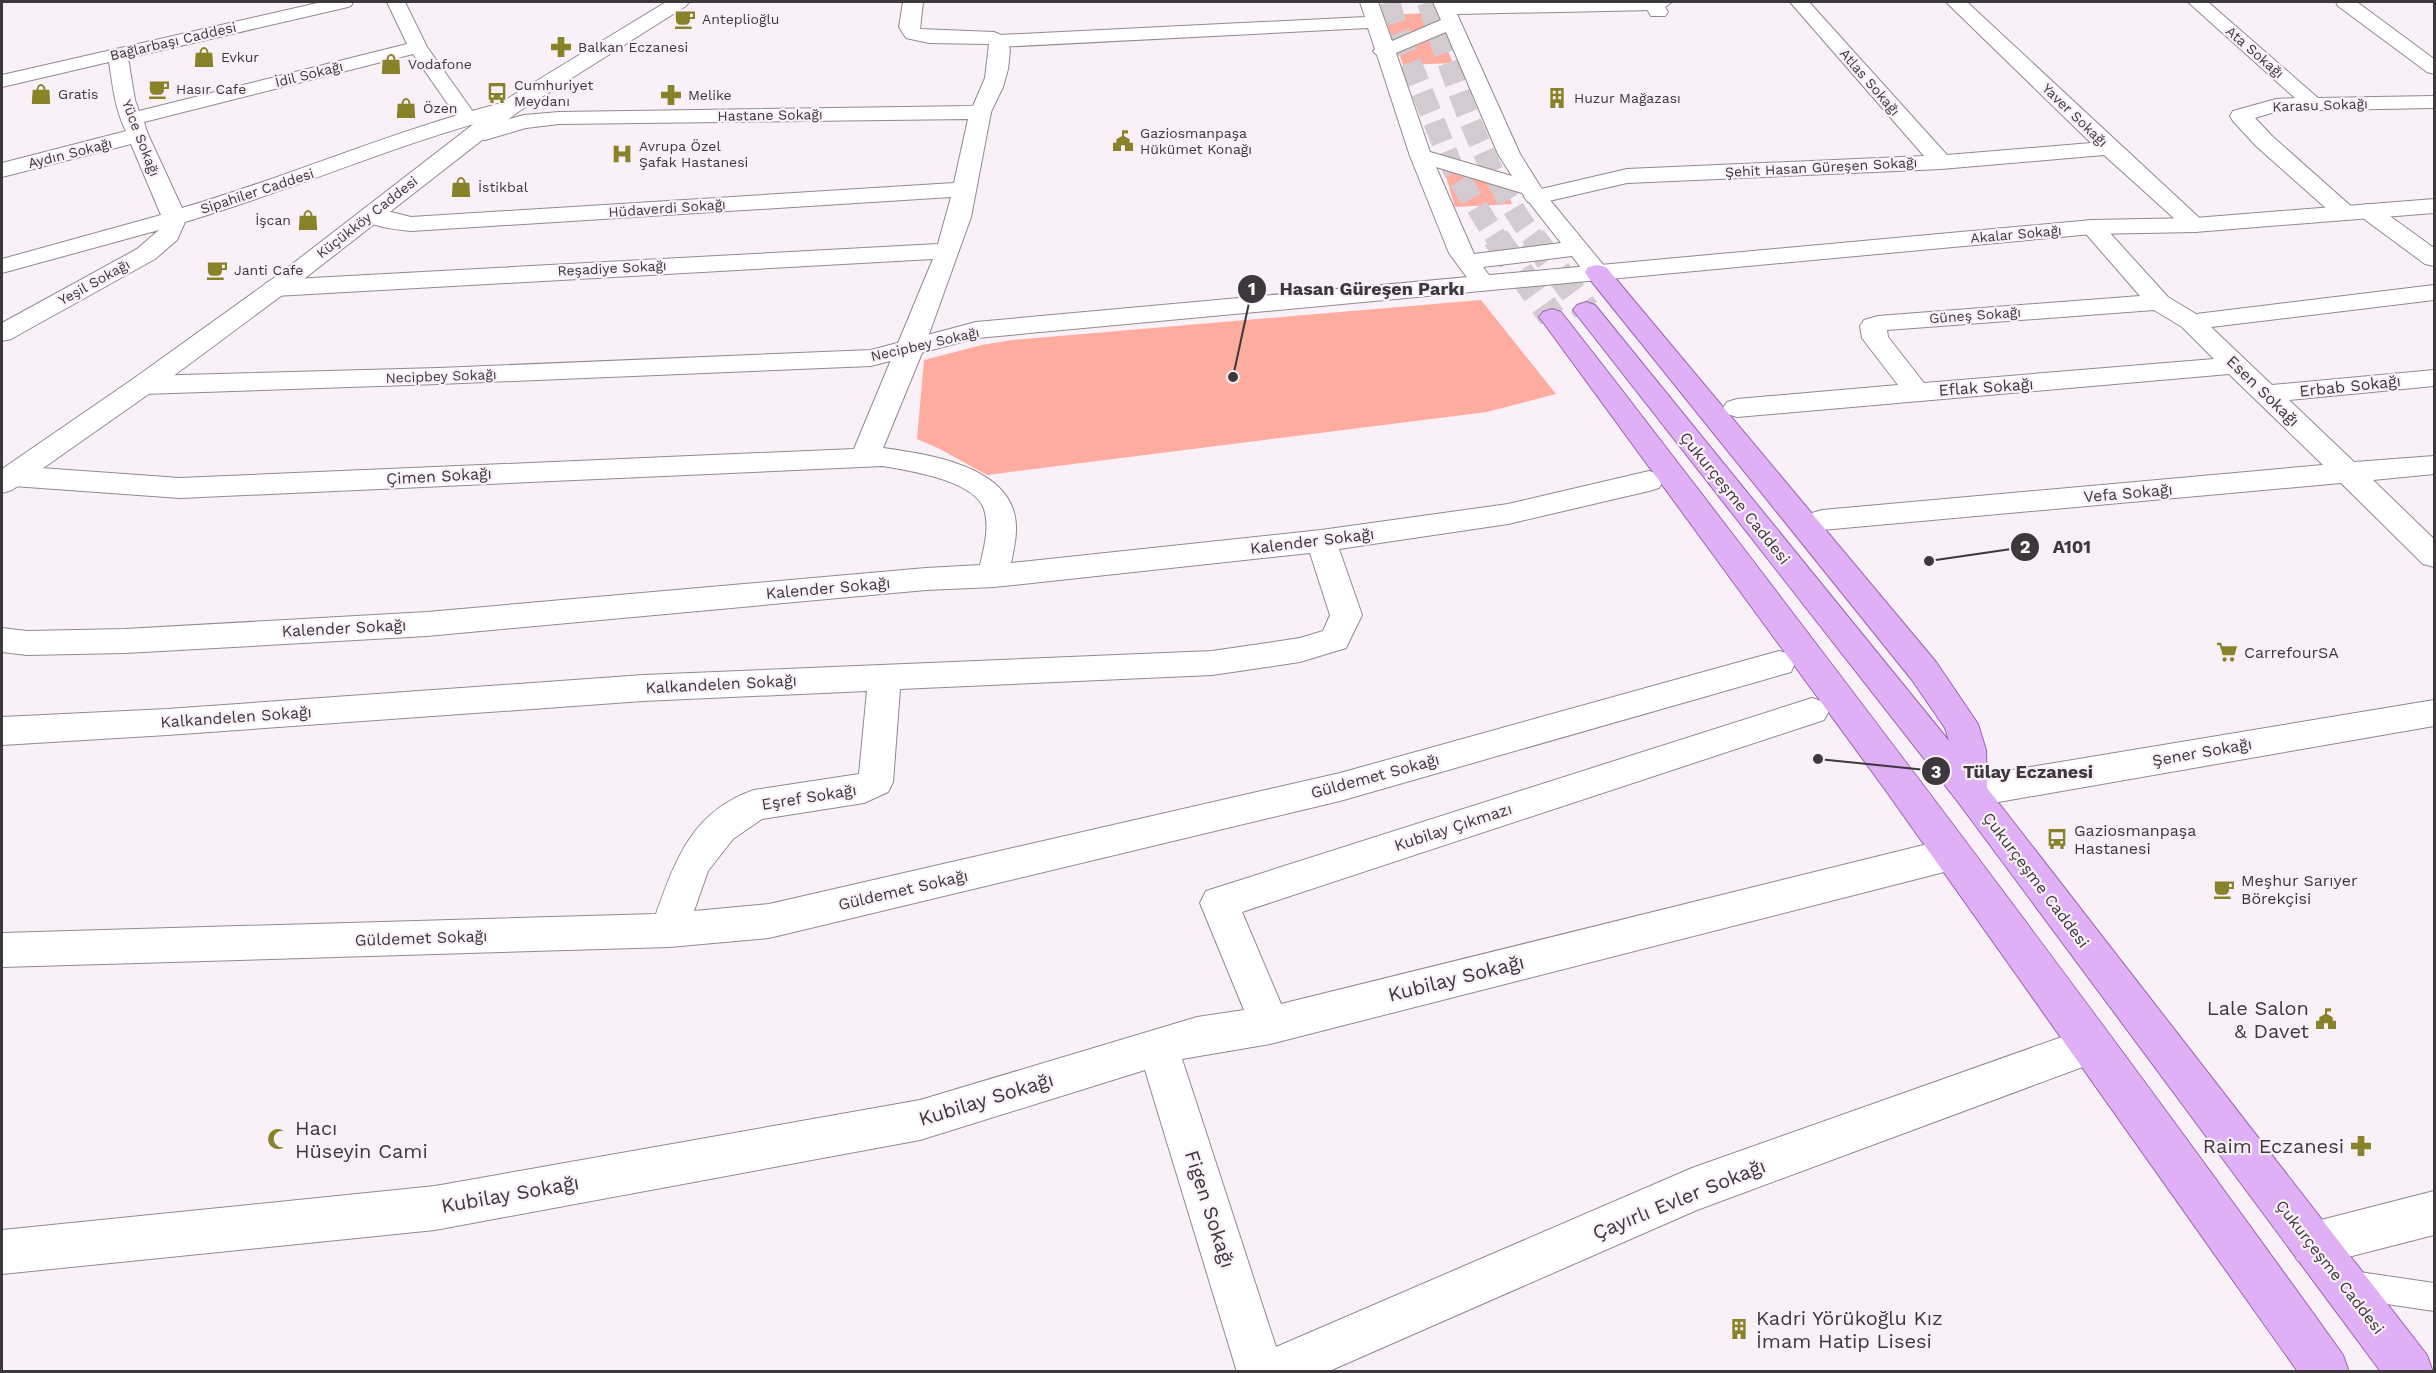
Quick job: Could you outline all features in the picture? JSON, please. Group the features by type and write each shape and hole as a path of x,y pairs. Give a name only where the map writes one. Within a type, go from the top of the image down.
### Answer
{"main road":[{"path":"1597,272 1923,671 1961,724 1969,750 1970,792"},
{"name":"Çukurçeşme Caddesi","path":"1586,310 1970,792 2410,1371"},
{"name":"Çukurçeşme Caddesi","path":"1552,317 1700,511 2093,1045 2204,1197 2326,1371"}],"street":[{"name":"Bağlarbaşı Caddesi","path":"2,81 344,2"},
{"path":"396,2 418,47 469,127"},
{"name":"Küçükköy Caddesi","path":"7,479 143,385 275,288 371,214 469,127 484,125 537,88 679,2"},
{"path":"913,2 909,27 913,34 929,37 994,38 999,41 1375,22"},
{"path":"1368,2 1421,156 1474,272 1578,249"},
{"name":"Atlas Sokağı","path":"1799,2 1941,162"},
{"name":"Yaver Sokağı","path":"1956,2 2109,148 2195,225"},
{"name":"Ata Sokağı","path":"2197,2 2299,90 2312,104"},
{"path":"2345,2 2434,68"},
{"path":"1383,51 1446,11 1658,6"},
{"path":"1446,11 1509,154 1532,193 1597,272"},
{"path":"865,457 911,348 959,217 980,112 988,98 1000,51 999,41"},
{"name":"İdil Sokağı","path":"134,127 418,47"},
{"name":"Yüce Sokağı","path":"118,54 125,100 134,127 174,218"},
{"path":"537,88 535,97 537,104 560,118"},
{"name":"Karasu Sokağı","path":"2356,212 2264,141 2241,116 2276,105 2434,102"},
{"name":"Hastane Sokağı","path":"469,127 560,118 980,112"},
{"name":"Aydın Sokağı","path":"2,171 134,127"},
{"name":"Sipahiler Caddesi","path":"2,266 174,218 329,167 469,127"},
{"name":"Şehit Hasan Güreşen Sokağı","path":"1532,193 1627,176 1941,162 2109,148"},
{"path":"1421,156 1532,193"},
{"name":"Hüdaverdi Sokağı","path":"371,214 387,220 411,224 964,189"},
{"name":"Akalar Sokağı","path":"1597,272 2092,227 2195,225 2434,206"},
{"path":"2356,212 2434,259"},
{"name":"Yeşil Sokağı","path":"2,333 146,254 170,235 174,218"},
{"name":"Esen Sokağı","path":"2092,227 2159,302 2192,321 2434,556"},
{"name":"Reşadiye Sokağı","path":"275,288 948,251"},
{"name":"Necipbey Sokağı","path":"143,385 427,377 871,358 976,330 1474,272 1597,272"},
{"path":"2192,321 2434,292"},
{"name":"Güneş Sokağı","path":"1917,392 1875,338 1873,326 1887,321 2159,302"},
{"name":"Eflak Sokağı","path":"1737,408 2235,365"},
{"name":"Erbab Sokağı","path":"2266,394 2434,378"},
{"name":"Çimen Sokağı","path":"7,479 180,488 884,457 949,471 979,485 998,506 1001,532 994,576"},
{"name":"Vefa Sokağı","path":"1822,520 2434,465"},
{"name":"Kalender Sokağı","path":"2,640 27,643 124,641 427,624 926,579 994,576 1321,541 1508,514 1649,481"},
{"name":"Kalkandelen Sokağı","path":"2,731 167,722 643,688 1212,663 1300,650 1335,639 1346,615 1321,541"},
{"name":"Güldemet Sokağı","path":"2,950 669,930 769,921 1340,788 1779,663"},
{"name":"Eşref Sokağı","path":"669,930 692,864 720,828 754,805 864,789 876,782 885,677"},
{"name":"Kubilay Çıkmazı","path":"1270,1025 1219,903 1812,711"},
{"name":"Şener Sokağı","path":"1970,792 2434,713"},
{"name":"Kubilay Sokağı","path":"2,1252 435,1208 920,1120 1197,1036 1270,1025 1952,854"},
{"name":"Çayırlı Evler Sokağı","path":"1272,1371 1692,1190 2093,1045"},
{"name":"Figen Sokağı","path":"1158,1047 1262,1371"},
{"path":"2313,1244 2434,1213"}],"lane":[{"path":"2342,1283 2434,1297"}],"shaded area":[{"path":"1430,13 1433,24 1393,41 1384,15"},
{"path":"1441,35 1453,63 1403,65 1399,53"},
{"path":"1444,170 1506,189 1512,204 1455,207"},
{"path":"1481,300 1556,394 1487,412 987,475 917,439 924,360 982,345 1012,340"}],"tunnel":[{"path":"1389,2 1396,26 1453,169 1497,239"},
{"path":"1428,2 1460,94 1485,155 1499,184 1534,239"},
{"path":"1496,238 1552,317"},
{"path":"1533,238 1586,310"}],"place":[{"name":"Anteplioğlu","path":"685,19"},
{"name":"Balkan Eczanesi","path":"561,47"},
{"name":"Evkur","path":"204,57"},
{"name":"Vodafone","path":"391,64"},
{"name":"Hasır Cafe","path":"159,89"},
{"name":"Cumhuriyet Meydanı","path":"497,93"},
{"name":"Gratis","path":"41,94"},
{"name":"Melike","path":"671,95"},
{"name":"Huzur Mağazası","path":"1557,98"},
{"name":"Özen","path":"406,108"},
{"name":"Gaziosmanpaşa Hükümet Konağı","path":"1123,141"},
{"name":"Avrupa Özel Şafak Hastanesi","path":"622,154"},
{"name":"İstikbal","path":"461,187"},
{"name":"İşcan","path":"308,220"},
{"name":"Janti Cafe","path":"217,270"},
{"name":"Hasan Güreşen Parkı","path":"1233,377"},
{"name":"A101","path":"1929,561"},
{"name":"CarrefourSA","path":"2227,652"},
{"name":"Tülay Eczanesi","path":"1818,759"},
{"name":"Gaziosmanpaşa Hastanesi","path":"2057,839"},
{"name":"Meşhur Sarıyer Börekçisi","path":"2224,889"},
{"name":"Lale Salon & Davet","path":"2326,1019"},
{"name":"Hacı Hüseyin Cami","path":"278,1139"},
{"name":"Raim Eczanesi","path":"2361,1146"},
{"name":"Kadri Yörükoğlu Kız İmam Hatip Lisesi","path":"1739,1329"}]}
